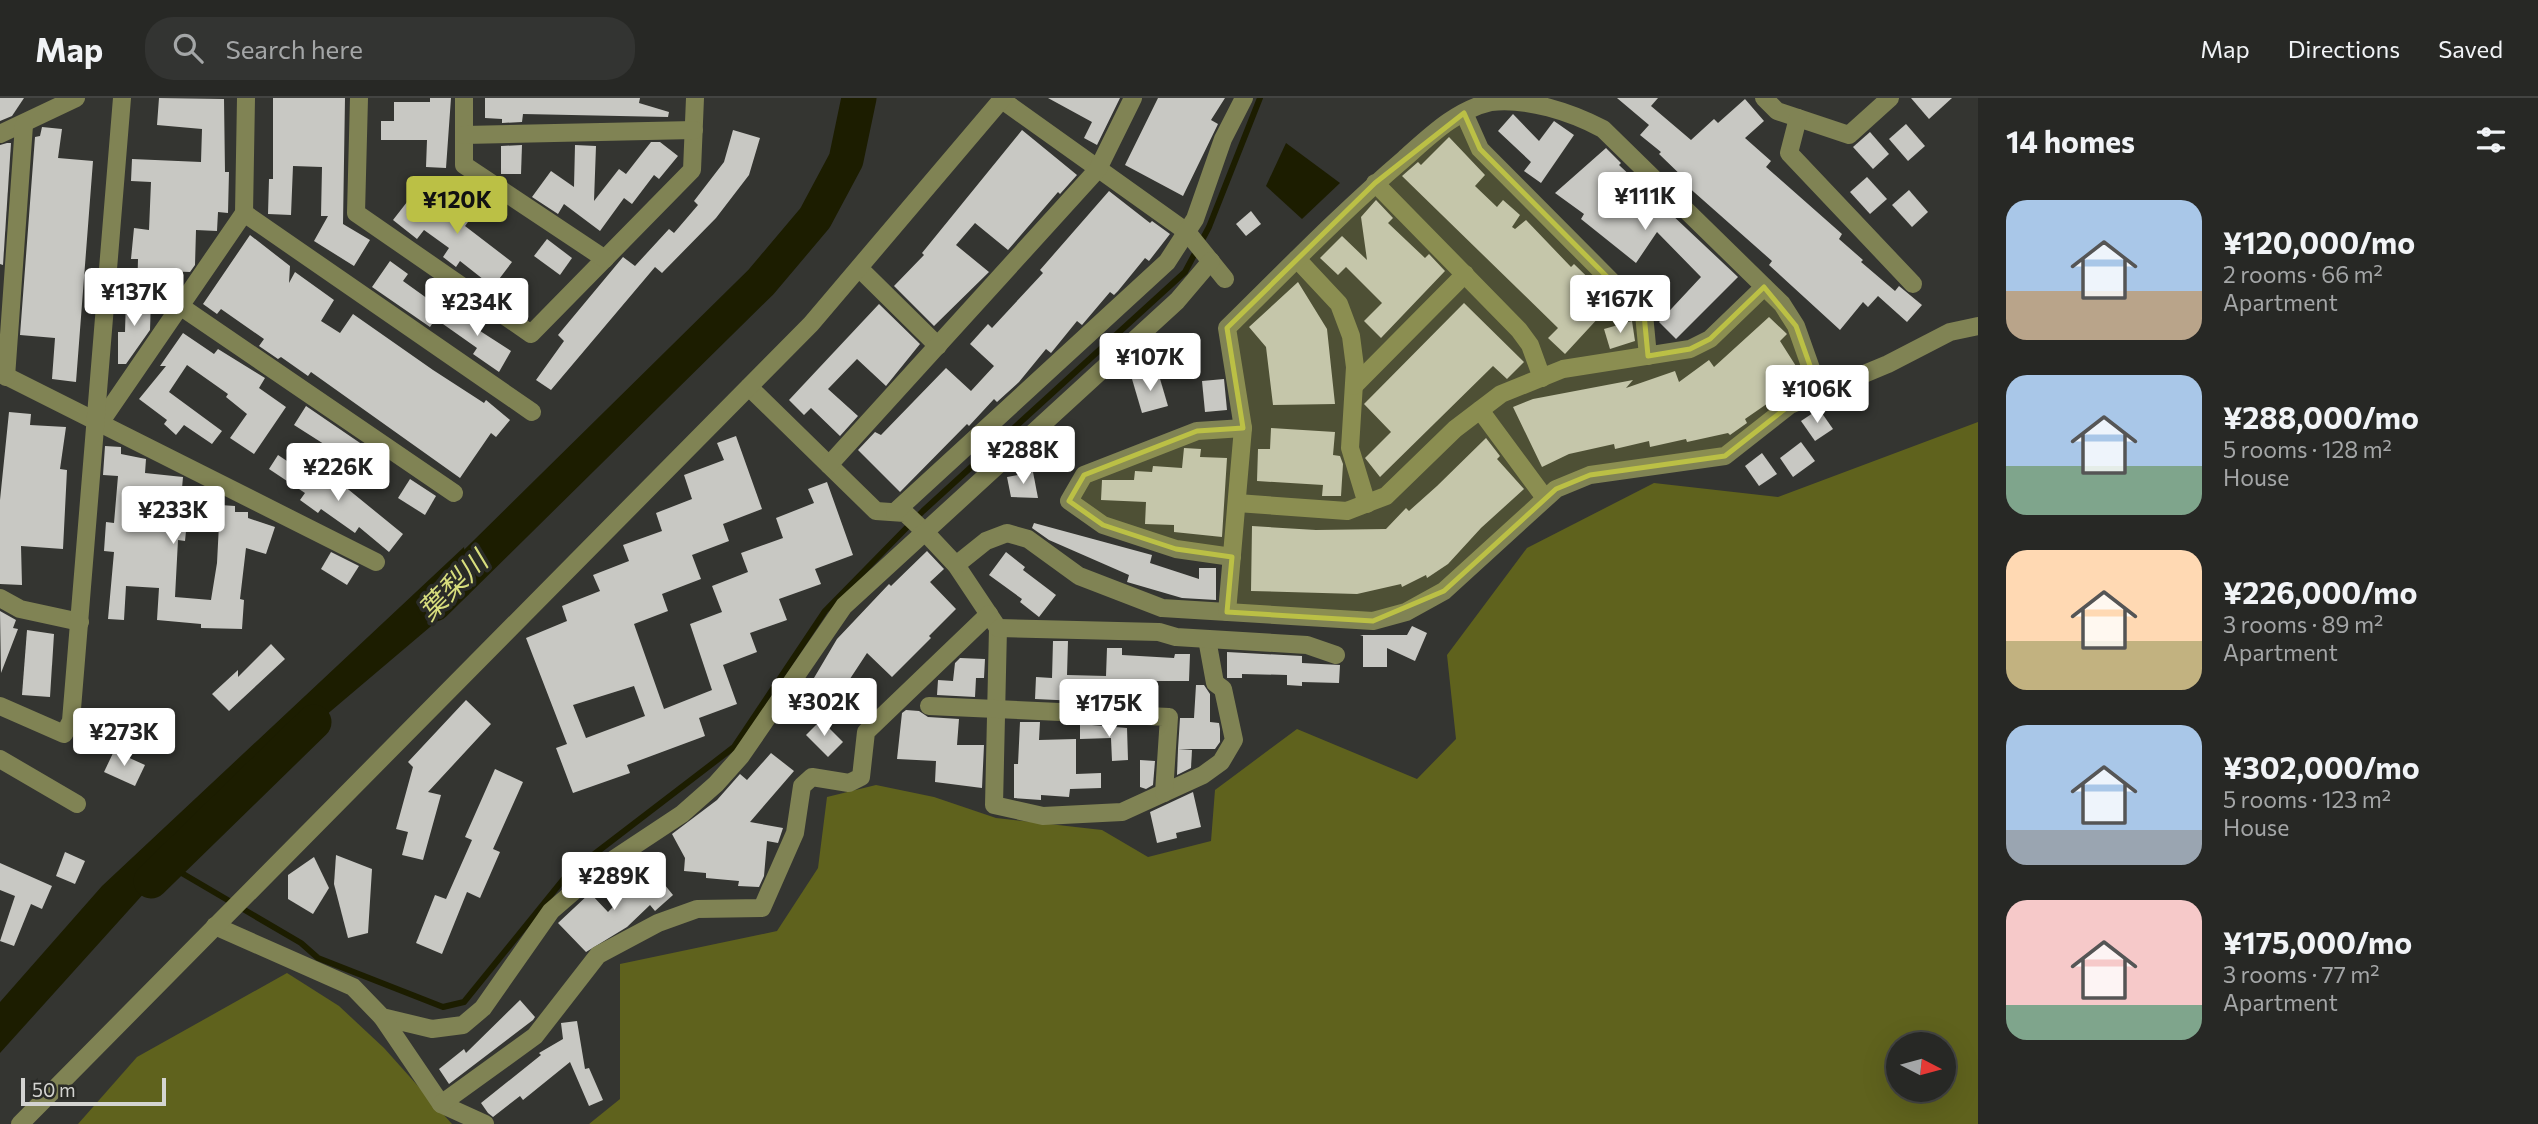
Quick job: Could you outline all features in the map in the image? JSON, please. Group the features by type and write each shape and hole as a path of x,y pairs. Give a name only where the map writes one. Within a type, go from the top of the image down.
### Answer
{"street":[{"path":"0,134 24,125 76,98"},
{"path":"0,706 64,734 71,721 98,422 121,98"},
{"path":"98,422 244,213 246,98"},
{"path":"359,98 356,214 531,334 692,170 695,98"},
{"path":"464,98 464,165 605,259"},
{"path":"829,465 1098,169 1133,98"},
{"path":"895,512 1167,262 1195,219 1223,139 1244,98"},
{"path":"1764,98 1777,111 1849,135 1886,100"},
{"path":"20,1124 749,387 860,269 1003,99 1187,232 1225,279"},
{"path":"1227,612 1243,428 1227,328 1376,183 1452,118 1493,101 1532,102 1569,111 1603,129 1764,287 1796,326 1819,391"},
{"path":"1464,113 1480,149 1644,314 1648,356"},
{"path":"1798,118 1789,153 1913,284"},
{"path":"24,125 3,375 376,562"},
{"path":"464,135 694,130"},
{"path":"1376,183 1525,338 1542,378"},
{"path":"244,213 532,412"},
{"path":"1297,260 1339,304 1351,336 1354,386 1350,447 1367,504"},
{"path":"382,1017 432,1029 463,1025 483,1008 551,911 602,867 682,814 716,784 741,756 844,606 1177,302 1211,261"},
{"path":"860,269 938,346"},
{"path":"1354,386 1465,274"},
{"path":"1237,503 1346,511 1387,496 1455,429 1501,394 1563,369 1690,349 1710,338 1764,287"},
{"path":"180,306 454,493"},
{"path":"956,565 986,541 1007,533 1028,539 1079,576 1162,608 1373,621 1406,612 1444,591 1556,489 1590,475 1725,456 1790,405 1888,364 1950,332 1978,326"},
{"path":"749,387 876,511 905,513 924,531 956,565 994,621 994,805 1042,816 1122,811 1203,775 1221,762 1234,740 1223,689 1215,684 1207,639"},
{"path":"1480,410 1545,498"},
{"path":"1232,557 1175,549 1103,525 1069,501 1084,475 1197,431 1243,428"},
{"path":"0,598 20,609 79,622"},
{"path":"441,1104 535,1036 597,955 658,923 697,909 762,908 795,833 802,786 812,777 849,783 861,777 866,732 994,621 1307,645 1336,656"},
{"path":"929,706 1169,718 1164,793"},
{"path":"0,758 76,804"},
{"path":"215,926 353,987 382,1017 441,1104 485,1124"}],"highlighted area":[{"path":"1464,113 1480,149 1644,314 1648,356 1690,349 1710,339 1764,287 1796,326 1819,391 1790,405 1725,456 1590,475 1556,489 1444,591 1373,621 1227,612 1232,557 1176,549 1103,525 1069,501 1084,475 1197,431 1243,428 1227,328 1375,183"}],"shaded area":[{"path":"1978,422 1978,1124 589,1124 620,1099 620,964 777,931 818,868 827,797 876,785 934,797 996,818 1102,830 1148,857 1211,841 1215,790 1297,729 1417,779 1456,739 1447,655 1527,548 1654,483 1778,497"},
{"path":"287,973 339,1006 384,1048 452,1124 78,1124 137,1057"}],"water":[{"path":"1286,143 1340,183 1302,219 1266,186"},
{"path":"464,547 469,594 279,755 183,850 0,1053 0,1002 102,886"}],"building":[{"path":"0,98 24,98 12,116 0,121"},
{"path":"159,98 224,99 225,172 229,172 228,213 218,212 217,231 196,230 195,265 190,272 162,271 161,296 137,296 138,259 131,259 134,228 149,230 151,182 131,181 132,159 201,162 202,129 157,125"},
{"path":"273,98 345,98 343,224 370,240 354,266 314,241 328,216 321,216 322,167 293,166 291,215 268,214 269,179 273,179"},
{"path":"430,98 451,98 446,168 426,167 427,140 381,140 381,121 394,121 394,102 430,102"},
{"path":"485,98 640,98 639,103 669,112 668,117 523,114 522,122 502,123 502,119 485,118"},
{"path":"1048,98 1120,98 1097,145 1084,138 1092,122"},
{"path":"1158,98 1225,98 1211,120 1218,124 1183,196 1125,165"},
{"path":"1617,98 1658,98 1651,106 1691,140 1714,119 1718,123 1745,99 1764,121 1745,138 1771,161 1766,167 1842,234 1839,239 1863,260 1861,262 1895,291 1899,286 1922,305 1907,322 1878,296 1868,307 1863,302 1840,330 1769,265 1772,261 1686,185 1688,182 1659,154 1661,152 1640,135 1649,125"},
{"path":"1911,98 1952,98 1929,119"},
{"path":"1513,114 1539,141 1554,121 1574,135 1541,183 1524,171 1531,162 1498,131"},
{"path":"1906,124 1925,146 1908,161 1889,139"},
{"path":"42,127 62,129 58,158 93,161 76,382 52,379 55,338 20,335 35,137 40,136"},
{"path":"733,130 760,138 749,175 716,218 662,273 655,267 551,390 536,380 564,341 558,335 623,257 635,266 669,229 674,233 698,205 694,201 724,162"},
{"path":"1022,130 1077,175 1060,194 1058,192 1008,250 975,223 956,245 989,272 934,326 894,286 924,255 922,253"},
{"path":"1870,132 1889,154 1873,169 1853,147"},
{"path":"1449,137 1485,175 1475,186 1497,207 1503,200 1520,215 1512,227 1515,229 1526,220 1571,267 1574,264 1613,302 1565,354 1548,338 1558,328 1402,176 1418,162 1421,165"},
{"path":"651,142 660,142 678,156 659,179 654,175 632,204 624,198 600,231 564,204 558,214 532,197 551,171 574,187 575,145 596,146 594,201 619,169 626,174"},
{"path":"11,143 3,265 0,264 0,145"},
{"path":"522,145 521,174 501,174 501,146"},
{"path":"1606,148 1621,163 1619,165 1738,277 1676,339 1659,322 1701,277 1657,232 1636,263 1581,219 1584,214 1555,193"},
{"path":"1867,177 1887,199 1870,214 1850,192"},
{"path":"456,187 480,206 465,226 512,262 493,287 460,261 456,267 443,257 449,248 424,230 417,239 393,220 407,202 429,220"},
{"path":"1909,190 1928,212 1912,227 1892,205"},
{"path":"1109,191 1150,223 1152,221 1170,234 1149,261 1145,258 1114,295 1110,292 1082,325 1077,321 1051,353 1046,349 1019,382 997,402 994,399 900,492 858,450 875,432 881,435 946,368 971,391 994,366 970,344 988,324 992,328 1043,273 1040,270"},
{"path":"1376,200 1393,218 1388,223 1425,258 1429,254 1445,271 1381,338 1364,321 1382,303 1346,267 1338,275 1320,258 1342,236 1367,260 1361,217"},
{"path":"1251,211 1261,224 1246,236 1236,224"},
{"path":"250,235 290,266 289,283 295,272 334,300 321,321 340,333 353,314 484,403 486,400 510,420 496,437 491,433 460,478 311,372 308,376 281,357 278,359 259,346 264,339 221,309 217,314 203,304"},
{"path":"547,239 572,258 560,275 534,256"},
{"path":"390,261 408,274 403,281 442,309 430,327 372,287"},
{"path":"1298,282 1327,329 1335,404 1273,405 1266,347 1249,327"},
{"path":"126,298 151,299 150,330 126,364 118,364 118,332 125,332"},
{"path":"1464,303 1524,362 1507,379 1493,366 1380,477 1365,458 1391,432 1364,404"},
{"path":"879,304 920,344 886,386 857,359 828,389 858,416 840,436 811,408 804,415 789,400"},
{"path":"456,305 481,322 477,329 511,351 499,372 473,354 477,348 443,324"},
{"path":"1769,317 1787,334 1780,341 1801,374 1772,395 1774,399 1745,419 1747,423 1730,435 1728,433 1687,442 1686,439 1650,447 1649,441 1615,449 1614,444 1569,454 1542,467 1513,407 1533,399 1633,380 1626,388 1675,371 1679,382 1709,360 1714,367"},
{"path":"1632,321 1635,341 1610,349 1604,329"},
{"path":"183,333 214,354 218,349 265,378 259,388 286,407 254,454 230,438 247,414 226,397 228,394 187,365 169,392 222,431 212,444 184,425 176,435 164,424 167,420 139,399 166,366 160,366"},
{"path":"1158,372 1168,406 1142,413 1132,379"},
{"path":"1224,379 1227,410 1205,412 1202,381"},
{"path":"306,406 363,445 350,468 331,456 333,453 327,446 294,425"},
{"path":"1819,409 1833,429 1815,441 1801,421"},
{"path":"9,412 31,414 30,425 66,427 60,469 67,470 63,549 21,546 22,585 0,584 0,500"},
{"path":"1271,428 1335,432 1333,455 1340,456 1343,464 1341,496 1322,496 1323,485 1257,481 1258,449 1270,449"},
{"path":"736,436 762,509 723,524 729,541 692,555 701,579 662,594 668,611 634,624 664,709 712,690 690,624 722,612 712,586 748,572 741,553 783,538 776,518 814,503 808,489 827,482 853,555 815,569 821,584 779,599 787,620 750,633 757,652 723,665 737,704 699,718 705,736 627,765 630,773 573,793 556,748 567,744 526,638 567,621 562,606 600,591 593,575 629,561 623,545 662,531 656,513 692,499 684,475 724,460 717,443","holes":["634,686 645,716 586,738 573,705"]},
{"path":"1486,438 1500,456 1497,459 1524,489 1481,528 1448,564 1427,578 1426,575 1402,587 1401,584 1357,594 1251,591 1252,526 1316,530 1386,529 1406,508 1409,511 1437,486"},
{"path":"1801,442 1815,461 1793,477 1780,458"},
{"path":"105,446 121,447 121,454 146,459 145,473 183,477 180,510 188,511 185,541 178,540 175,597 211,600 217,563 220,505 235,506 235,512 248,512 248,518 275,527 266,554 246,548 240,599 244,600 242,629 201,628 201,624 157,620 159,588 126,586 124,620 108,619 114,552 104,551 106,522 114,523 118,476 103,475"},
{"path":"1184,448 1201,449 1200,457 1227,458 1222,537 1174,532 1174,525 1145,524 1146,502 1101,500 1102,480 1134,480 1135,471 1152,472 1153,466 1182,468"},
{"path":"1762,453 1777,474 1759,486 1745,466"},
{"path":"278,455 314,479 322,468 403,534 389,552 359,527 355,533 321,509 318,513 300,500 305,493 269,469"},
{"path":"1033,472 1038,498 1011,497 1007,477"},
{"path":"410,479 436,496 425,515 398,498"},
{"path":"1034,523 1152,555 1150,563 1199,579 1199,568 1216,568 1216,600 1182,598 1127,582 1129,575 1049,540 1032,528"},
{"path":"927,551 944,569 930,582 956,609 929,636 931,638 892,677 867,653 842,691 830,684 805,718 789,706 807,680 811,683 837,639 889,584 891,586"},
{"path":"331,552 359,566 347,585 321,569"},
{"path":"1006,552 1025,567 1023,570 1056,595 1039,617 1020,602 1022,599 989,575"},
{"path":"0,611 16,620 13,628 18,629 1,673"},
{"path":"1412,626 1427,633 1415,661 1387,648 1387,667 1363,667 1363,636 1360,635 1407,635"},
{"path":"27,630 54,634 50,697 22,695"},
{"path":"1053,641 1068,641 1067,675 1106,676 1107,648 1122,648 1122,655 1174,658 1175,654 1190,654 1189,681 1154,681 1153,697 1121,695 1121,703 1035,699 1036,677 1052,678"},
{"path":"271,644 285,659 229,711 212,694 238,670 238,677"},
{"path":"1227,652 1302,656 1302,663 1340,665 1339,683 1302,682 1302,686 1287,685 1287,675 1242,674 1242,678 1227,678"},
{"path":"960,658 985,659 984,678 976,678 975,697 937,695 938,680 953,681 955,663"},
{"path":"1196,685 1204,685 1210,694 1210,722 1219,723 1220,742 1215,749 1178,749 1180,718 1194,718"},
{"path":"466,700 491,724 428,792 441,795 423,860 402,855 408,832 396,829 413,767 408,762"},
{"path":"906,710 919,711 928,717 959,719 957,745 984,745 982,788 935,782 936,761 897,759 902,713"},
{"path":"821,720 843,742 828,757 806,735"},
{"path":"1020,722 1040,722 1039,740 1076,739 1076,774 1101,773 1101,788 1070,789 1069,797 1041,795 1041,800 1014,798 1014,764 1018,764"},
{"path":"1080,724 1127,728 1128,760 1112,761 1111,738 1080,739"},
{"path":"1178,749 1192,750 1191,768 1177,775"},
{"path":"114,751 145,765 135,786 104,772"},
{"path":"771,753 794,771 750,822 783,828 778,843 767,841 764,876 759,887 738,886 739,881 706,878 706,873 684,871 685,858 672,834 717,800 740,774 747,780"},
{"path":"1140,760 1155,761 1153,785 1146,789 1140,787"},
{"path":"495,769 523,782 493,849 500,852 480,898 467,892 442,954 416,943 435,895 446,899 472,840 465,837"},
{"path":"1193,792 1201,827 1176,833 1177,838 1157,843 1150,812"},
{"path":"65,852 85,861 75,884 56,876"},
{"path":"336,855 372,869 368,933 348,938 334,884"},
{"path":"314,857 329,888 313,914 288,899 288,875"},
{"path":"0,863 52,886 42,909 31,904 14,946 0,941 15,896 0,890"},
{"path":"651,868 673,895 655,911 650,905 627,927 586,952 558,923 590,893 608,912"},
{"path":"520,1000 535,1017 533,1020 449,1084 439,1069 464,1049 466,1053"},
{"path":"577,1021 585,1069 589,1068 603,1100 589,1106 570,1062 523,1100 520,1096 493,1117 488,1113 481,1103 541,1055 539,1053 563,1039 561,1023"}],"waterway":[{"name":"葉梨川","path":"434,604 761,282 815,218 846,160 859,98"},
{"path":"168,865 301,943 318,958 443,1007 464,1002 567,875 734,747 825,611 923,511 1185,272 1209,227 1260,98"},
{"name":"葉梨川","path":"151,881 314,722"}]}
